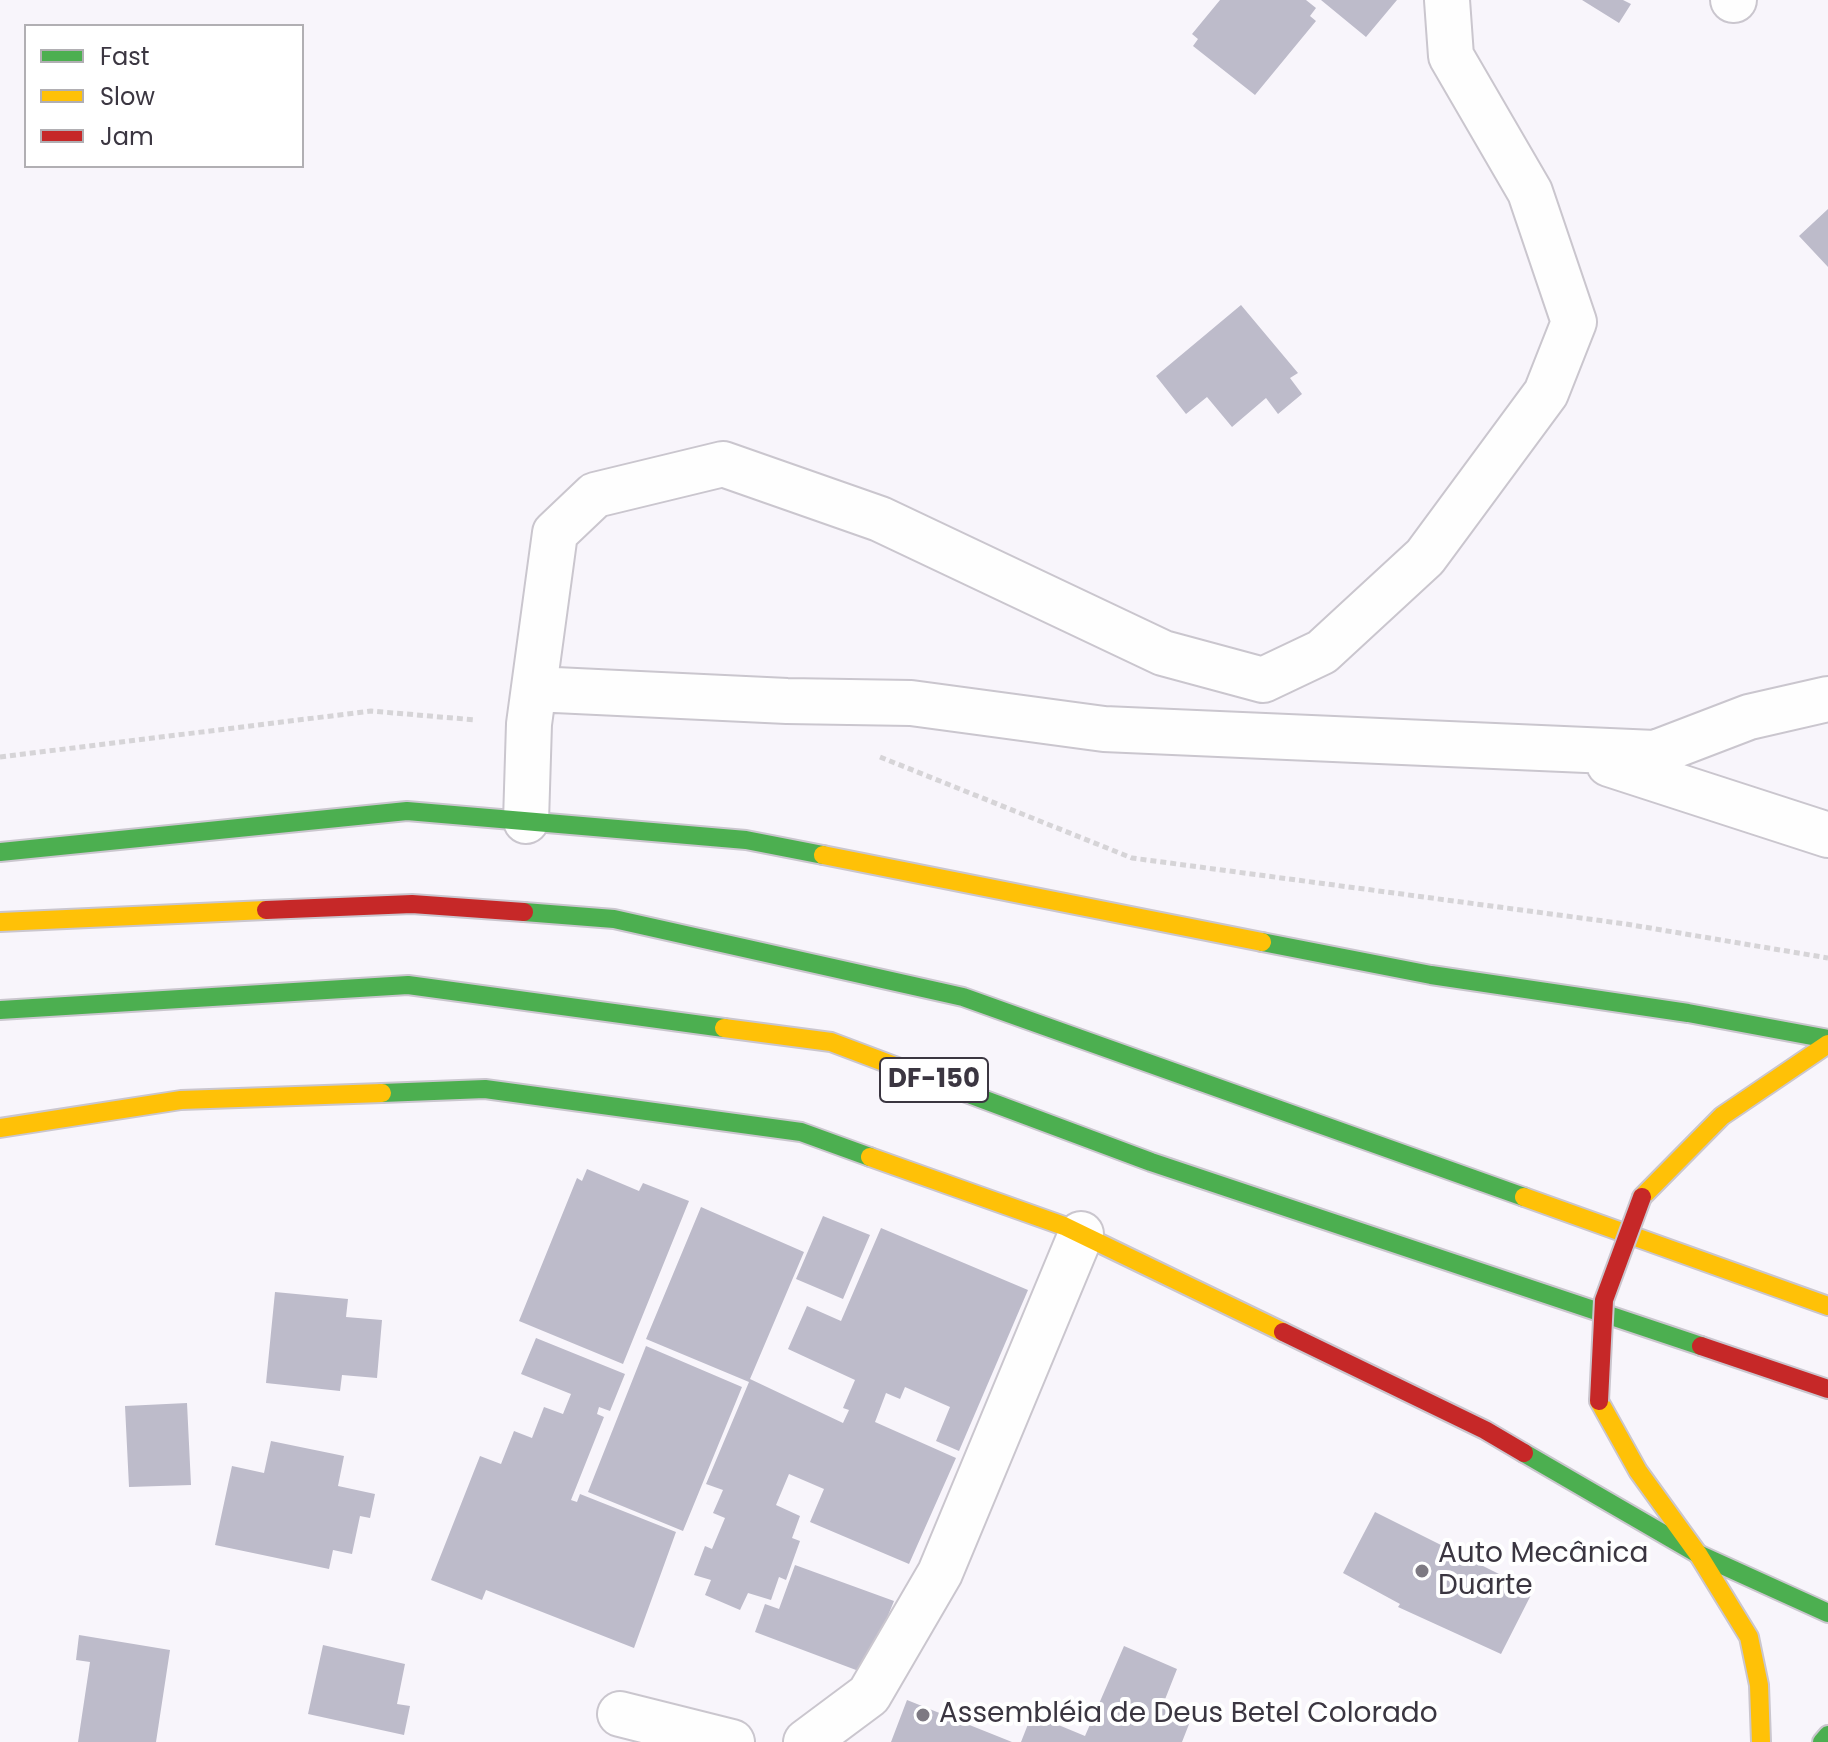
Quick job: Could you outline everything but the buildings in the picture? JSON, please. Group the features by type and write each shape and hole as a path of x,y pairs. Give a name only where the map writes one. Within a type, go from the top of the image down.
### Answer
{"main road":[{"path":"0,852 407,811 746,840 1431,975 1688,1013 1828,1042"},
{"path":"0,922 412,904 614,919 963,997 1828,1306"},
{"name":"DF-150","path":"0,1010 408,985 831,1042 1151,1162 1828,1389"},
{"path":"1761,1742 1759,1685 1749,1637 1698,1554 1638,1471 1599,1401 1604,1300 1642,1197 1722,1116 1828,1042"},
{"path":"0,1128 181,1100 485,1089 801,1132 1081,1234 1485,1430 1698,1554 1828,1613"},
{"path":"1822,1742 1828,1735"}],"street":[{"path":"526,821 531,706 555,533 595,495 723,464 880,519 1163,653 1263,680 1322,652 1425,557 1546,393 1574,322 1530,192 1451,56 1447,0"},
{"path":"531,706 787,701 911,703 1104,729 1655,753 1749,717 1828,699"},
{"path":"1561,748 1828,835"},
{"path":"806,1742 869,1695 940,1573 1081,1234"},
{"path":"620,1714 732,1742"}],"path":[{"path":"0,757 371,711 531,706"},
{"path":"866,752 1132,858 1626,924 1828,958"}],"traffic: fast":[{"path":"0,852 407,811 746,840 823,855"},
{"path":"524,912 614,919 963,997 1524,1197"},
{"path":"1262,942 1431,975 1688,1013 1828,1039"},
{"path":"0,1010 408,985 724,1028"},
{"path":"382,1093 485,1089 801,1132 870,1157"},
{"path":"961,1091 1151,1162 1701,1346"},
{"path":"1524,1453 1698,1554 1828,1613"},
{"path":"1822,1742 1828,1735"}],"traffic: slow":[{"path":"823,855 1262,942"},
{"path":"0,922 266,910"},
{"path":"724,1028 831,1042 961,1091"},
{"path":"1642,1197 1722,1116 1828,1044"},
{"path":"0,1128 181,1100 382,1093"},
{"path":"870,1157 1064,1226 1283,1332"},
{"path":"1524,1197 1828,1306"},
{"path":"1599,1401 1638,1471 1698,1554 1749,1637 1759,1685 1761,1742"}],"traffic: jam":[{"path":"266,910 412,904 524,912"},
{"path":"1599,1401 1604,1300 1642,1197"},
{"path":"1283,1332 1485,1430 1524,1453"},
{"path":"1701,1346 1828,1389"}],"place":[{"name":"Auto Mecânica Duarte","path":"1422,1571"},
{"name":"Assembléia de Deus Betel Colorado","path":"923,1715"}]}
